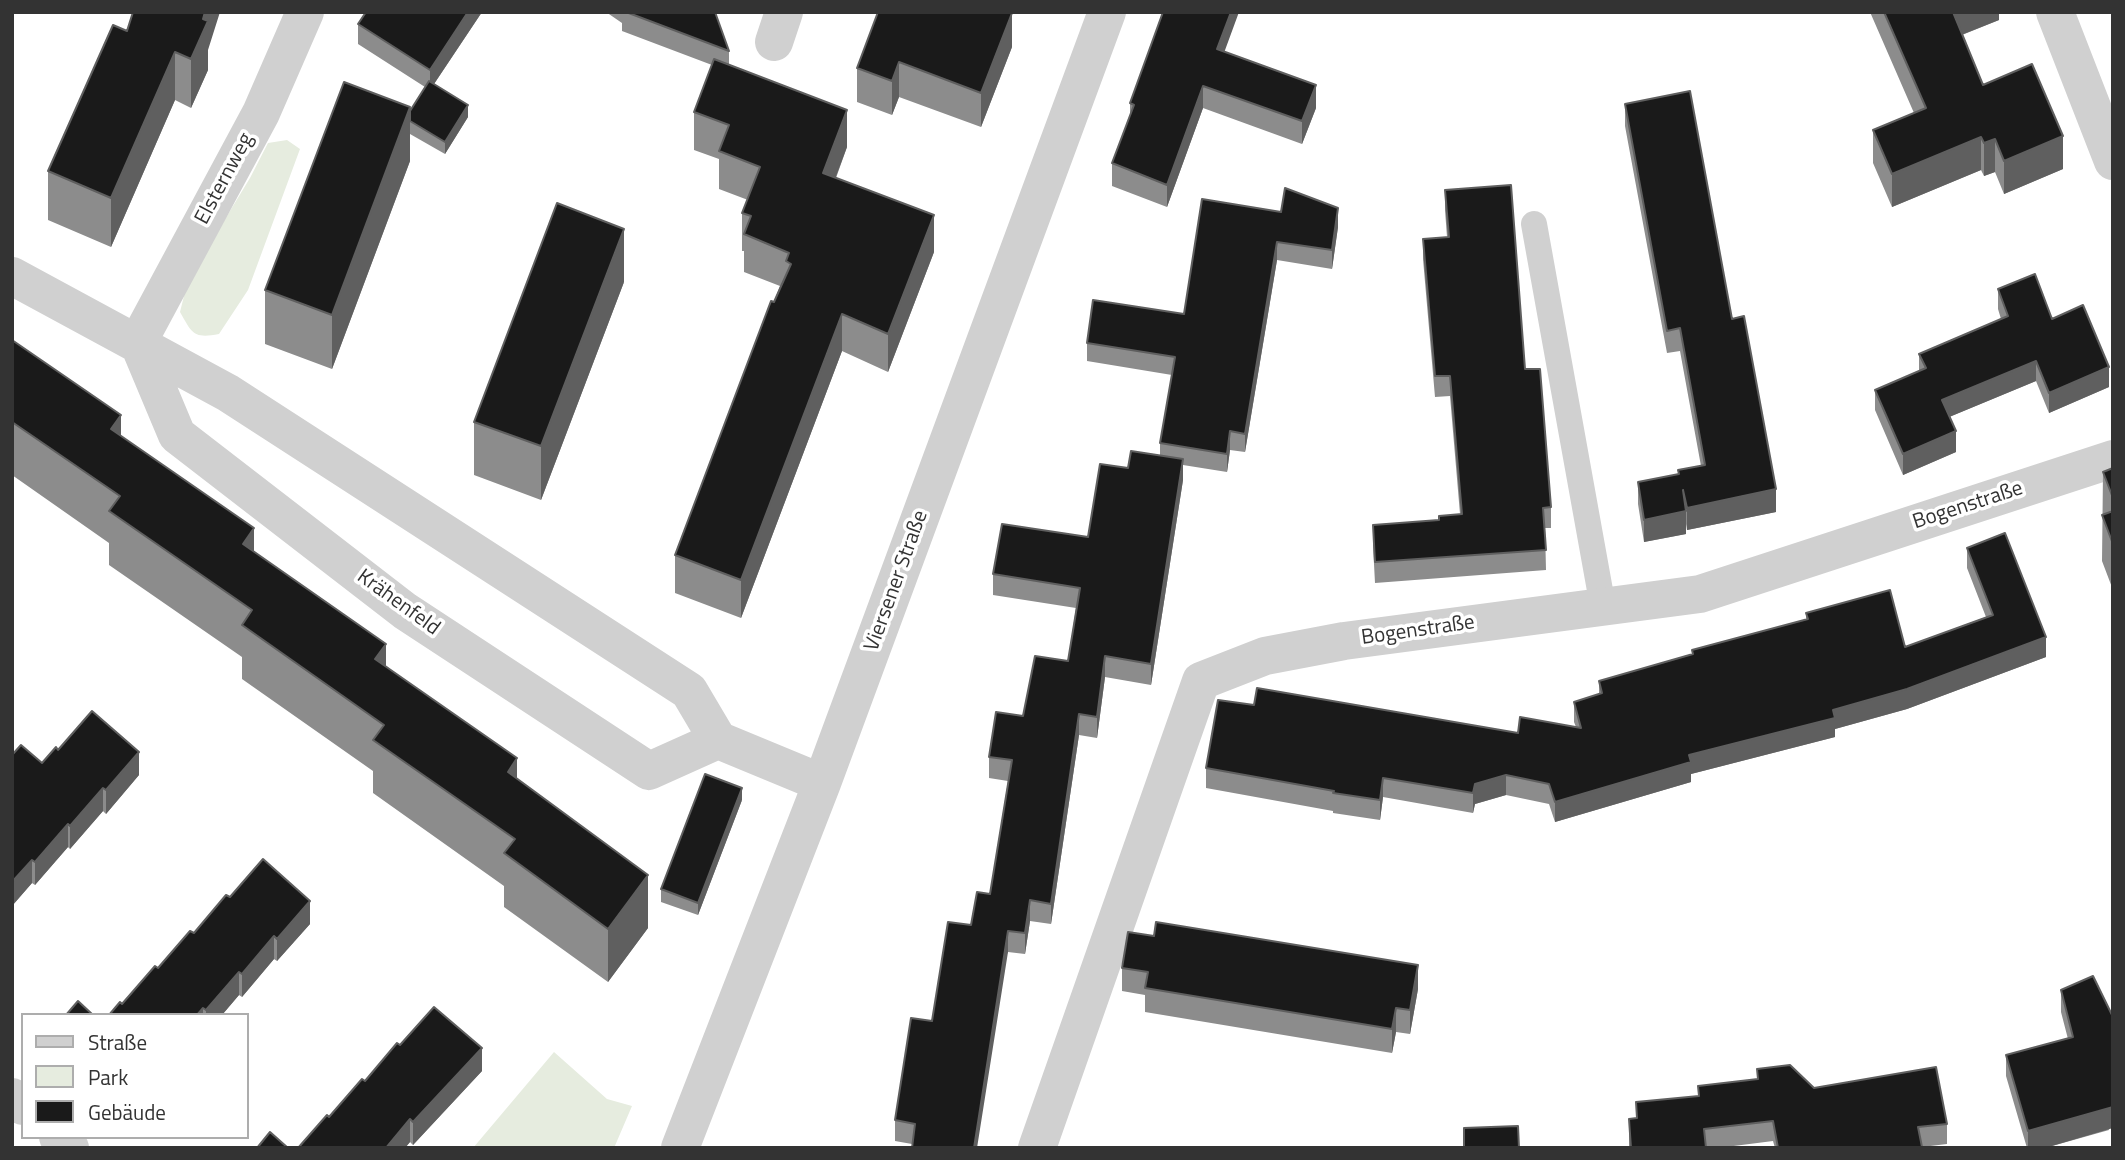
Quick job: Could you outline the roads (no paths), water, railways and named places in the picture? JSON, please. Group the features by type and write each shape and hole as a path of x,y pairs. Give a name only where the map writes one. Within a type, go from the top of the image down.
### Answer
{"street":[{"name":"Elsternweg","path":"138,342 261,113 305,12"},
{"name":"Viersener Straße","path":"680,1148 822,782 1107,12"},
{"path":"2055,12 2113,160"},
{"path":"12,276 228,393 689,691 718,740 822,782"},
{"name":"Krähenfeld","path":"138,342 177,435 405,611 649,771 718,740"},
{"name":"Bogenstraße","path":"1037,1148 1200,681 1265,656 1344,641 1700,594 2113,458"}],"lane":[{"path":"1534,224 1603,607"}]}
